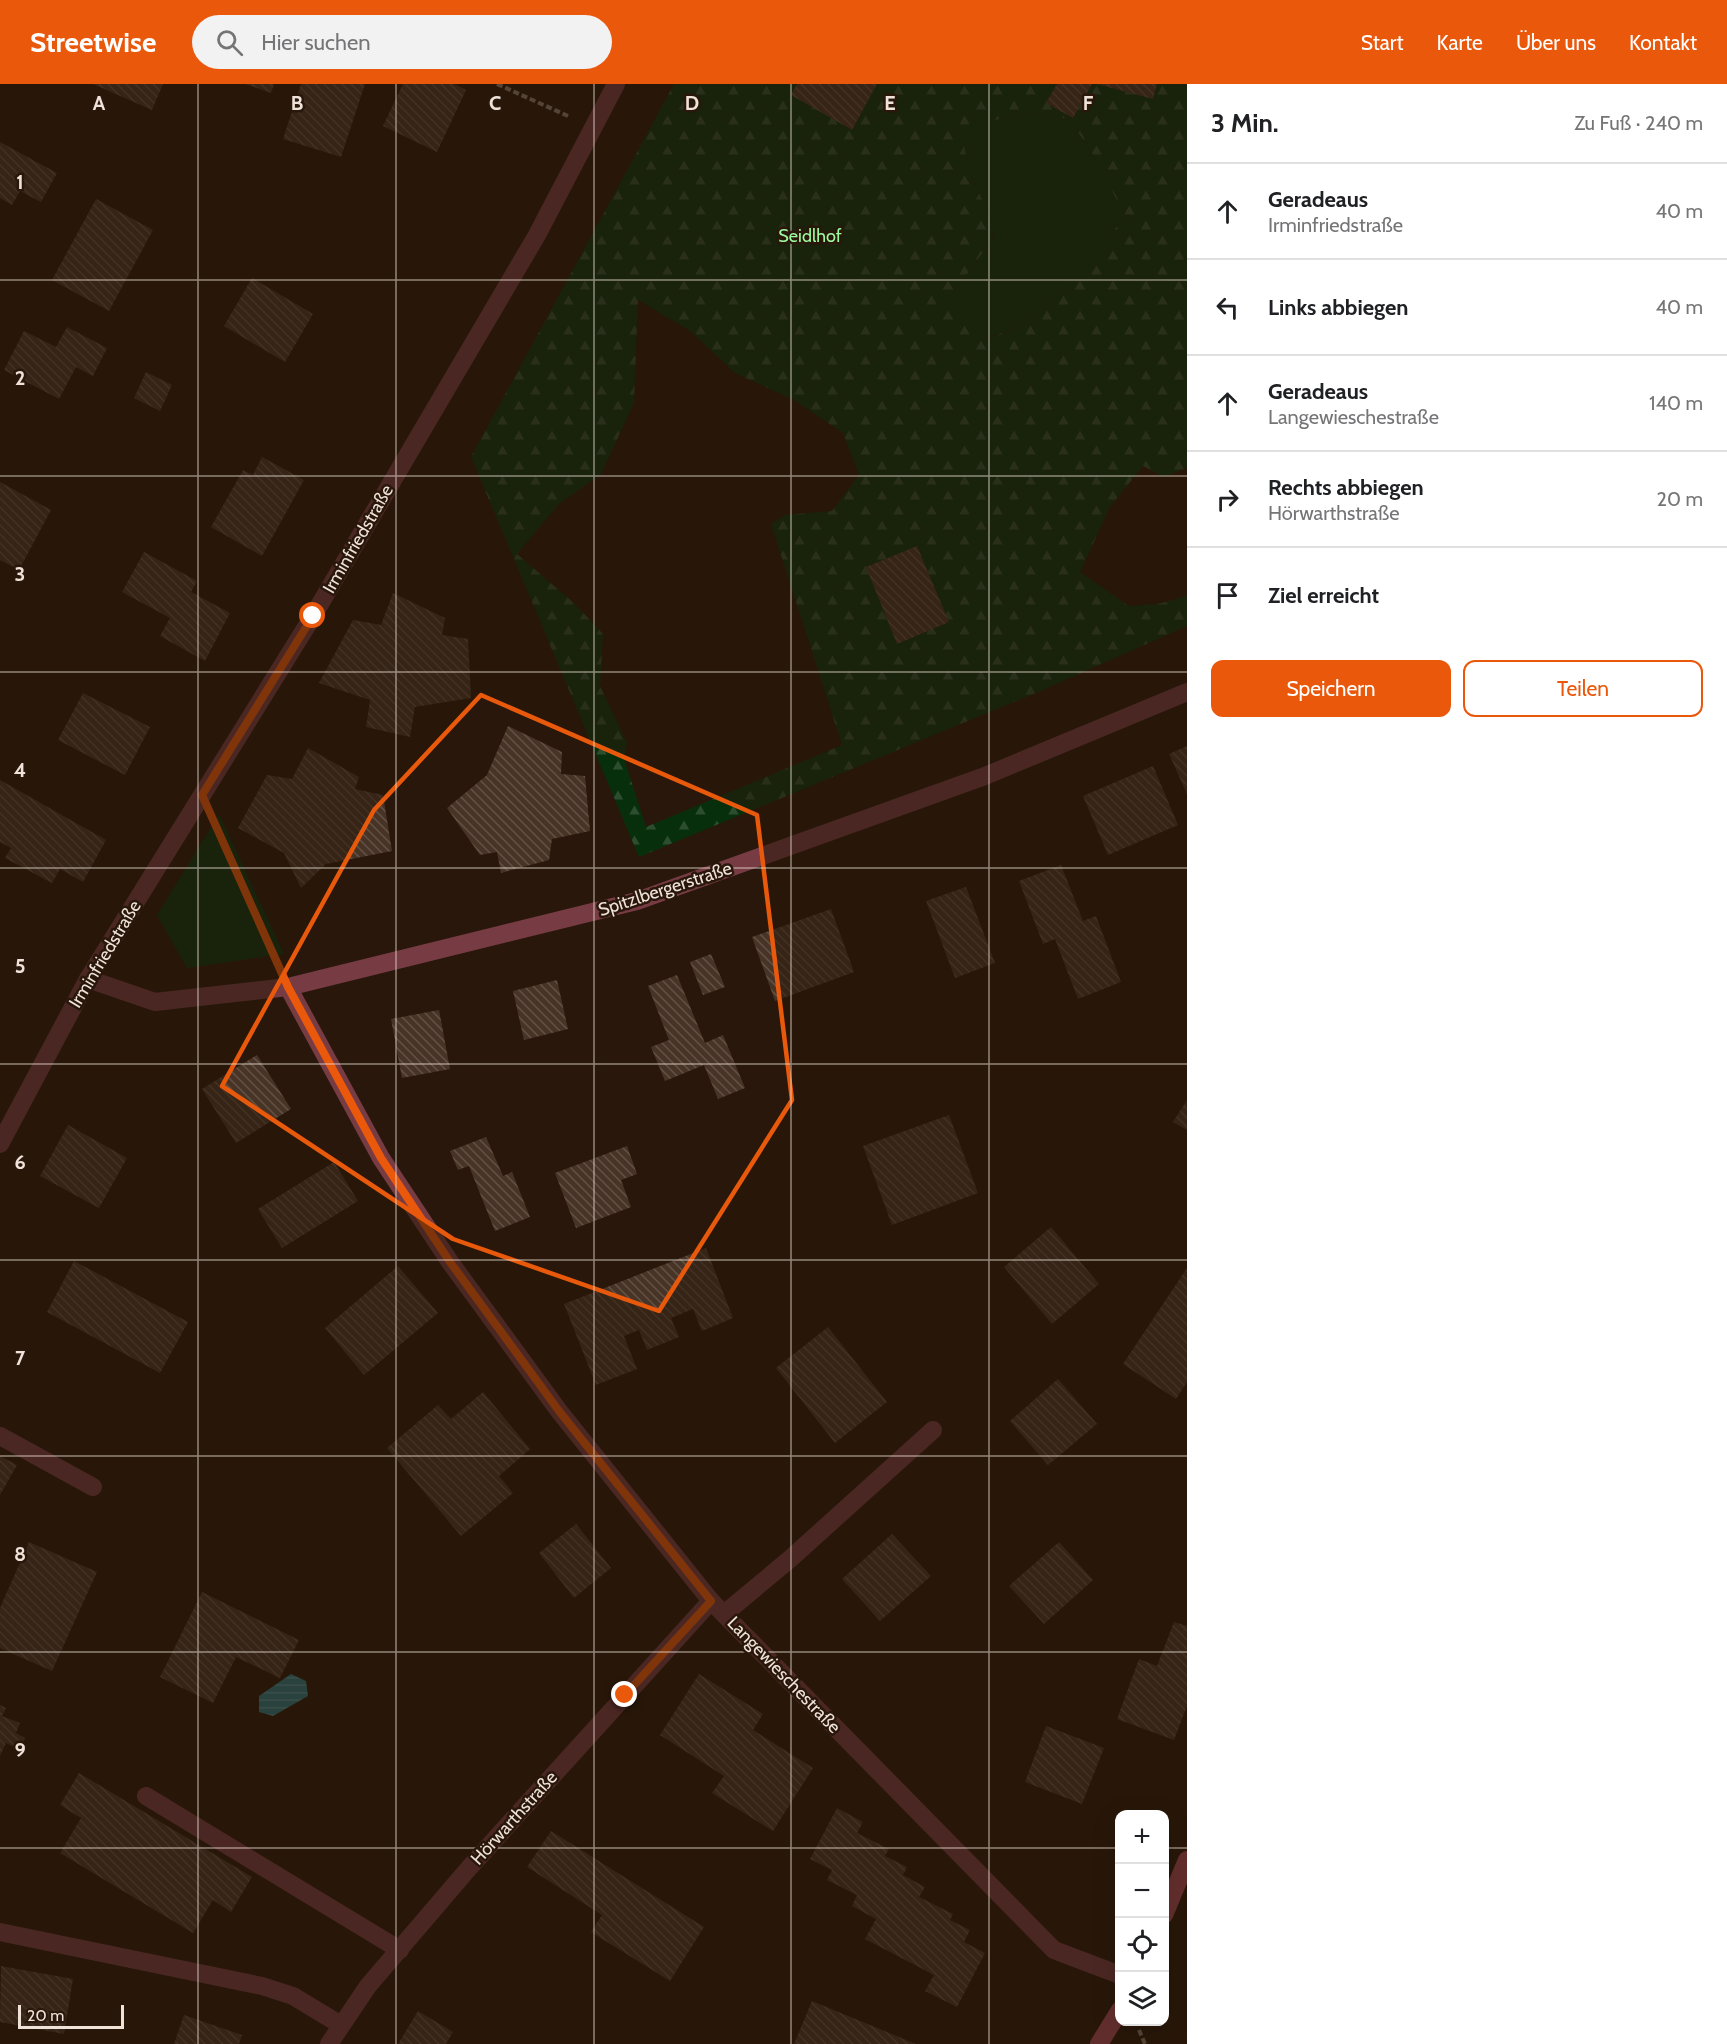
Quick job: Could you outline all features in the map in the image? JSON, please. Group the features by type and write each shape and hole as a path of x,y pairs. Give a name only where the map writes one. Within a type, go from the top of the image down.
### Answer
{"street":[{"name":"Irminfriedstraße","path":"0,1144 88,979 313,616 537,235 616,84"},
{"name":"Spitzlbergerstraße","path":"88,979 155,1002 288,987 637,902 985,776 1187,692"},
{"name":"Langewieschestraße","path":"288,987 381,1158 450,1262 559,1411 717,1608 1054,1950 1115,1973"},
{"name":"Hörwarthstraße","path":"329,2044 368,1986 469,1868 717,1608 790,1559 933,1430"},
{"path":"0,1436 93,1487"},
{"path":"146,1797 400,1950"},
{"path":"1169,1903 1187,1860"},
{"path":"0,1932 262,1986 293,1996 342,2025"},
{"path":"1099,2044 1115,2017"}],"path":[{"path":"497,84 593,127"},
{"path":"202,795 288,987"}],"highlighted area":[{"path":"481,695 757,815 792,1100 659,1311 453,1239 222,1086 374,810"}],"green space":[{"name":"Seidlhof","path":"674,84 1187,84 1187,468 1164,477 1143,466 1110,507 1080,572 1129,606 1158,604 1187,596 1187,626 1043,690 639,857 471,457","holes":["1035,113 1069,119 1094,156 1125,216 1077,277 1025,324 975,343 950,297 993,239 991,218 970,174 960,126","638,300 690,331 735,373 794,400 843,433 859,475 832,511 785,515 771,524 842,745 646,827 624,759 627,743 600,686 603,634 575,604 517,554 559,504 601,474 634,403"]},
{"path":"1035,113 1069,119 1094,156 1125,216 1077,277 1025,324 974,343 950,297 993,239 991,218 970,174 959,126"},
{"path":"219,814 284,954 187,968 157,915"}],"water":[{"path":"291,1674 306,1681 308,1696 273,1716 259,1712 259,1696"}],"building":[{"path":"93,84 163,84 152,110"},
{"path":"245,84 274,84 271,93"},
{"path":"301,84 365,84 341,157 283,139"},
{"path":"403,84 454,84 466,90 437,152 383,126"},
{"path":"797,84 877,84 852,130 791,95"},
{"path":"1057,84 1092,84 1073,118 1046,103"},
{"path":"1097,84 1157,84 1153,99"},
{"path":"0,142 57,173 41,202 20,191 12,205 0,198"},
{"path":"96,199 153,230 109,311 52,280"},
{"path":"252,278 313,314 285,362 224,326"},
{"path":"67,327 107,348 93,376 76,367 59,399 4,370 24,331 56,347"},
{"path":"146,372 172,385 160,411 134,398"},
{"path":"262,457 304,480 262,556 211,527 243,470 253,475"},
{"path":"0,482 51,510 19,570 0,560"},
{"path":"917,546 949,622 897,644 866,567"},
{"path":"144,552 197,581 191,592 230,613 205,661 160,636 170,618 122,592"},
{"path":"393,593 445,618 442,635 468,639 471,698 415,707 410,737 366,727 370,700 319,683 353,620 381,625"},
{"path":"83,693 150,727 125,775 58,740"},
{"path":"508,726 562,752 561,774 585,776 590,831 552,839 549,860 501,873 497,852 480,855 447,808 487,775"},
{"path":"1187,746 1187,794 1169,754"},
{"path":"308,748 359,777 355,789 383,795 392,851 326,864 301,888 284,853 238,828 267,775 292,779"},
{"path":"1153,766 1178,825 1108,855 1083,796"},
{"path":"0,780 106,840 83,882 60,869 52,883 5,858 11,848 0,842"},
{"path":"1061,865 1083,921 1096,916 1121,982 1078,999 1055,939 1043,944 1019,881"},
{"path":"966,887 995,963 955,978 926,901"},
{"path":"831,909 854,972 775,1001 752,937"},
{"path":"711,954 725,987 703,995 690,962"},
{"path":"677,975 705,1043 723,1035 745,1088 718,1099 704,1065 665,1081 651,1047 669,1040 648,986"},
{"path":"557,980 568,1029 524,1040 513,991"},
{"path":"439,1010 450,1069 402,1078 391,1019"},
{"path":"257,1055 291,1109 236,1143 202,1089"},
{"path":"1187,1100 1187,1130 1173,1122"},
{"path":"949,1115 978,1193 892,1225 863,1146"},
{"path":"68,1125 127,1158 99,1208 40,1176"},
{"path":"486,1137 503,1176 512,1172 530,1217 495,1231 469,1166 458,1170 450,1151"},
{"path":"627,1146 637,1174 621,1180 631,1207 576,1228 555,1173"},
{"path":"334,1162 358,1201 282,1248 258,1209"},
{"path":"1051,1227 1099,1284 1052,1324 1004,1267"},
{"path":"706,1248 733,1318 702,1331 693,1309 671,1318 679,1337 647,1350 639,1330 624,1336 637,1369 596,1385 564,1304"},
{"path":"74,1261 188,1322 160,1373 47,1312"},
{"path":"398,1266 438,1313 364,1375 325,1328"},
{"path":"1187,1268 1187,1382 1176,1399 1123,1364"},
{"path":"828,1327 887,1402 835,1443 776,1368"},
{"path":"1058,1379 1097,1424 1048,1465 1010,1421"},
{"path":"483,1392 530,1449 499,1476 513,1493 461,1536 387,1448 438,1405 451,1419"},
{"path":"0,1456 17,1465 0,1495"},
{"path":"576,1524 611,1568 574,1598 539,1553"},
{"path":"892,1534 931,1576 880,1621 842,1579"},
{"path":"29,1542 97,1572 52,1671 0,1648 0,1608"},
{"path":"1059,1542 1093,1580 1044,1624 1009,1586"},
{"path":"202,1592 299,1640 280,1678 236,1657 213,1703 160,1677"},
{"path":"1174,1622 1187,1626 1187,1706 1174,1740 1117,1719 1139,1659 1157,1666"},
{"path":"699,1674 763,1714 753,1730 813,1768 773,1831 712,1793 724,1776 660,1735"},
{"path":"0,1705 6,1708 2,1716 20,1723 16,1733 25,1738 20,1750 6,1743 0,1756"},
{"path":"1046,1726 1104,1748 1082,1804 1025,1782"},
{"path":"79,1773 252,1877 231,1912 213,1900 193,1933 60,1853 81,1818 60,1805"},
{"path":"837,1808 863,1822 857,1833 889,1849 885,1856 907,1867 903,1875 925,1887 919,1897 953,1914 950,1920 970,1930 964,1942 985,1953 957,2007 925,1991 934,1975 865,1939 876,1919 852,1906 857,1895 827,1880 832,1870 810,1859"},
{"path":"551,1831 704,1927 670,1981 591,1932 602,1915 527,1867"},
{"path":"1,1966 73,1979 64,2034 0,2022"},
{"path":"812,2001 916,2044 794,2044"},
{"path":"418,2011 453,2032 446,2044 398,2044"},
{"path":"184,2015 242,2035 239,2044 174,2044"}],"route":[{"path":"313,616 202,795 288,987 381,1158 450,1262 559,1411 711,1601 625,1695"}]}
